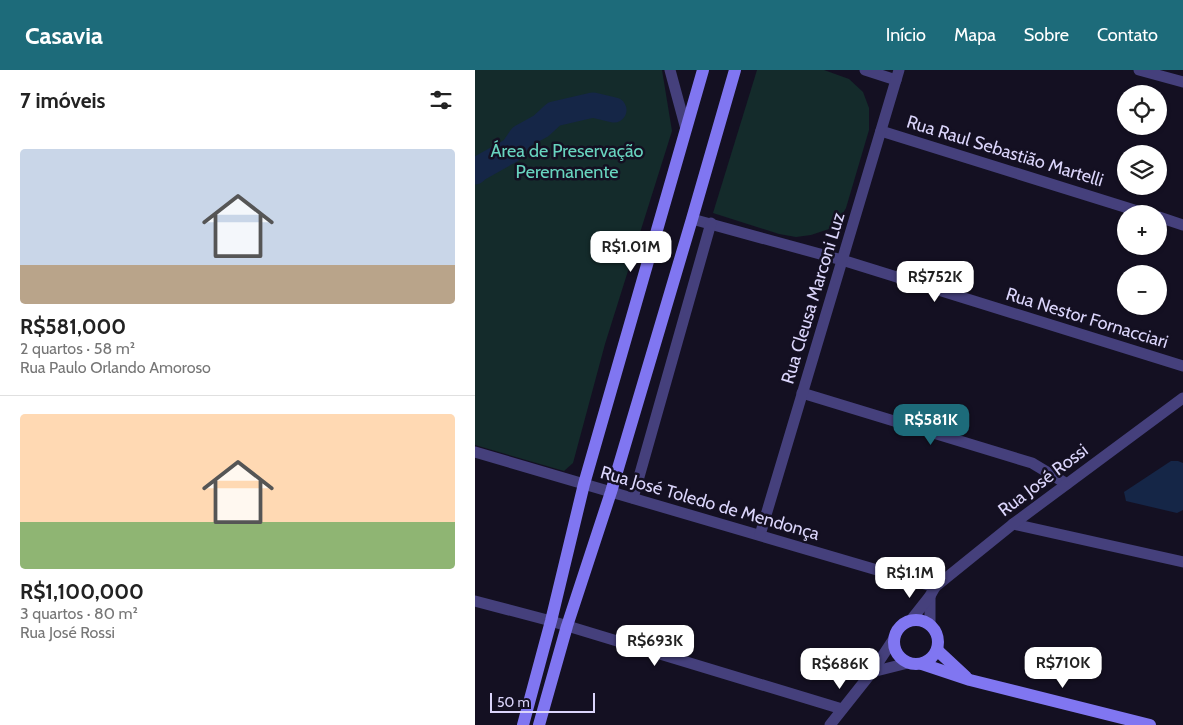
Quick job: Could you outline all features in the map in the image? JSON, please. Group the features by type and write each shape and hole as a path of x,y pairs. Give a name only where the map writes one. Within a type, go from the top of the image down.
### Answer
{"main road":[{"path":"523,725 551,621 584,484 703,70"},
{"path":"539,725 567,626 611,492 735,70"},
{"path":"922,664 928,661 937,650 938,636 931,624 924,621 917,619 904,622 895,633 893,640 897,654 908,663 922,664 970,680 1150,725"},
{"path":"937,650 970,680"}],"street":[{"path":"670,70 686,129"},
{"path":"865,70 898,75"},
{"path":"1139,70 1183,82"},
{"name":"Rua Cleusa Marconi Luz","path":"760,536 898,75"},
{"name":"Rua Raul Sebastião Martelli","path":"881,132 1118,205"},
{"name":"Rua Nestor Fornacciari","path":"692,219 842,260 1183,366"},
{"path":"1167,220 1183,225"},
{"path":"633,498 711,223"},
{"path":"803,393 1033,464 1067,484"},
{"name":"Rua José Rossi","path":"911,620 933,591 1013,524 1183,398"},
{"name":"Rua José Toledo de Mendonça","path":"475,452 760,536 933,591"},
{"path":"1013,524 1183,562"},
{"path":"931,624 933,591"},
{"path":"475,601 551,621 842,709"},
{"path":"830,725 872,672 893,640"},
{"path":"872,672 908,663"}],"green space":[{"name":"Área de Preservação Peremanente","path":"475,70 662,70 672,131 605,344 573,463 564,471 475,445"},
{"path":"757,70 824,70 849,79 863,92 869,108 869,130 846,208 839,220 829,229 811,235 796,237 779,234 713,213"}],"water":[{"path":"1171,461 1183,463 1183,510 1177,513 1126,501 1124,492"}],"waterway":[{"path":"475,172 512,150 521,137 541,126 554,114 593,105 614,110"}]}
